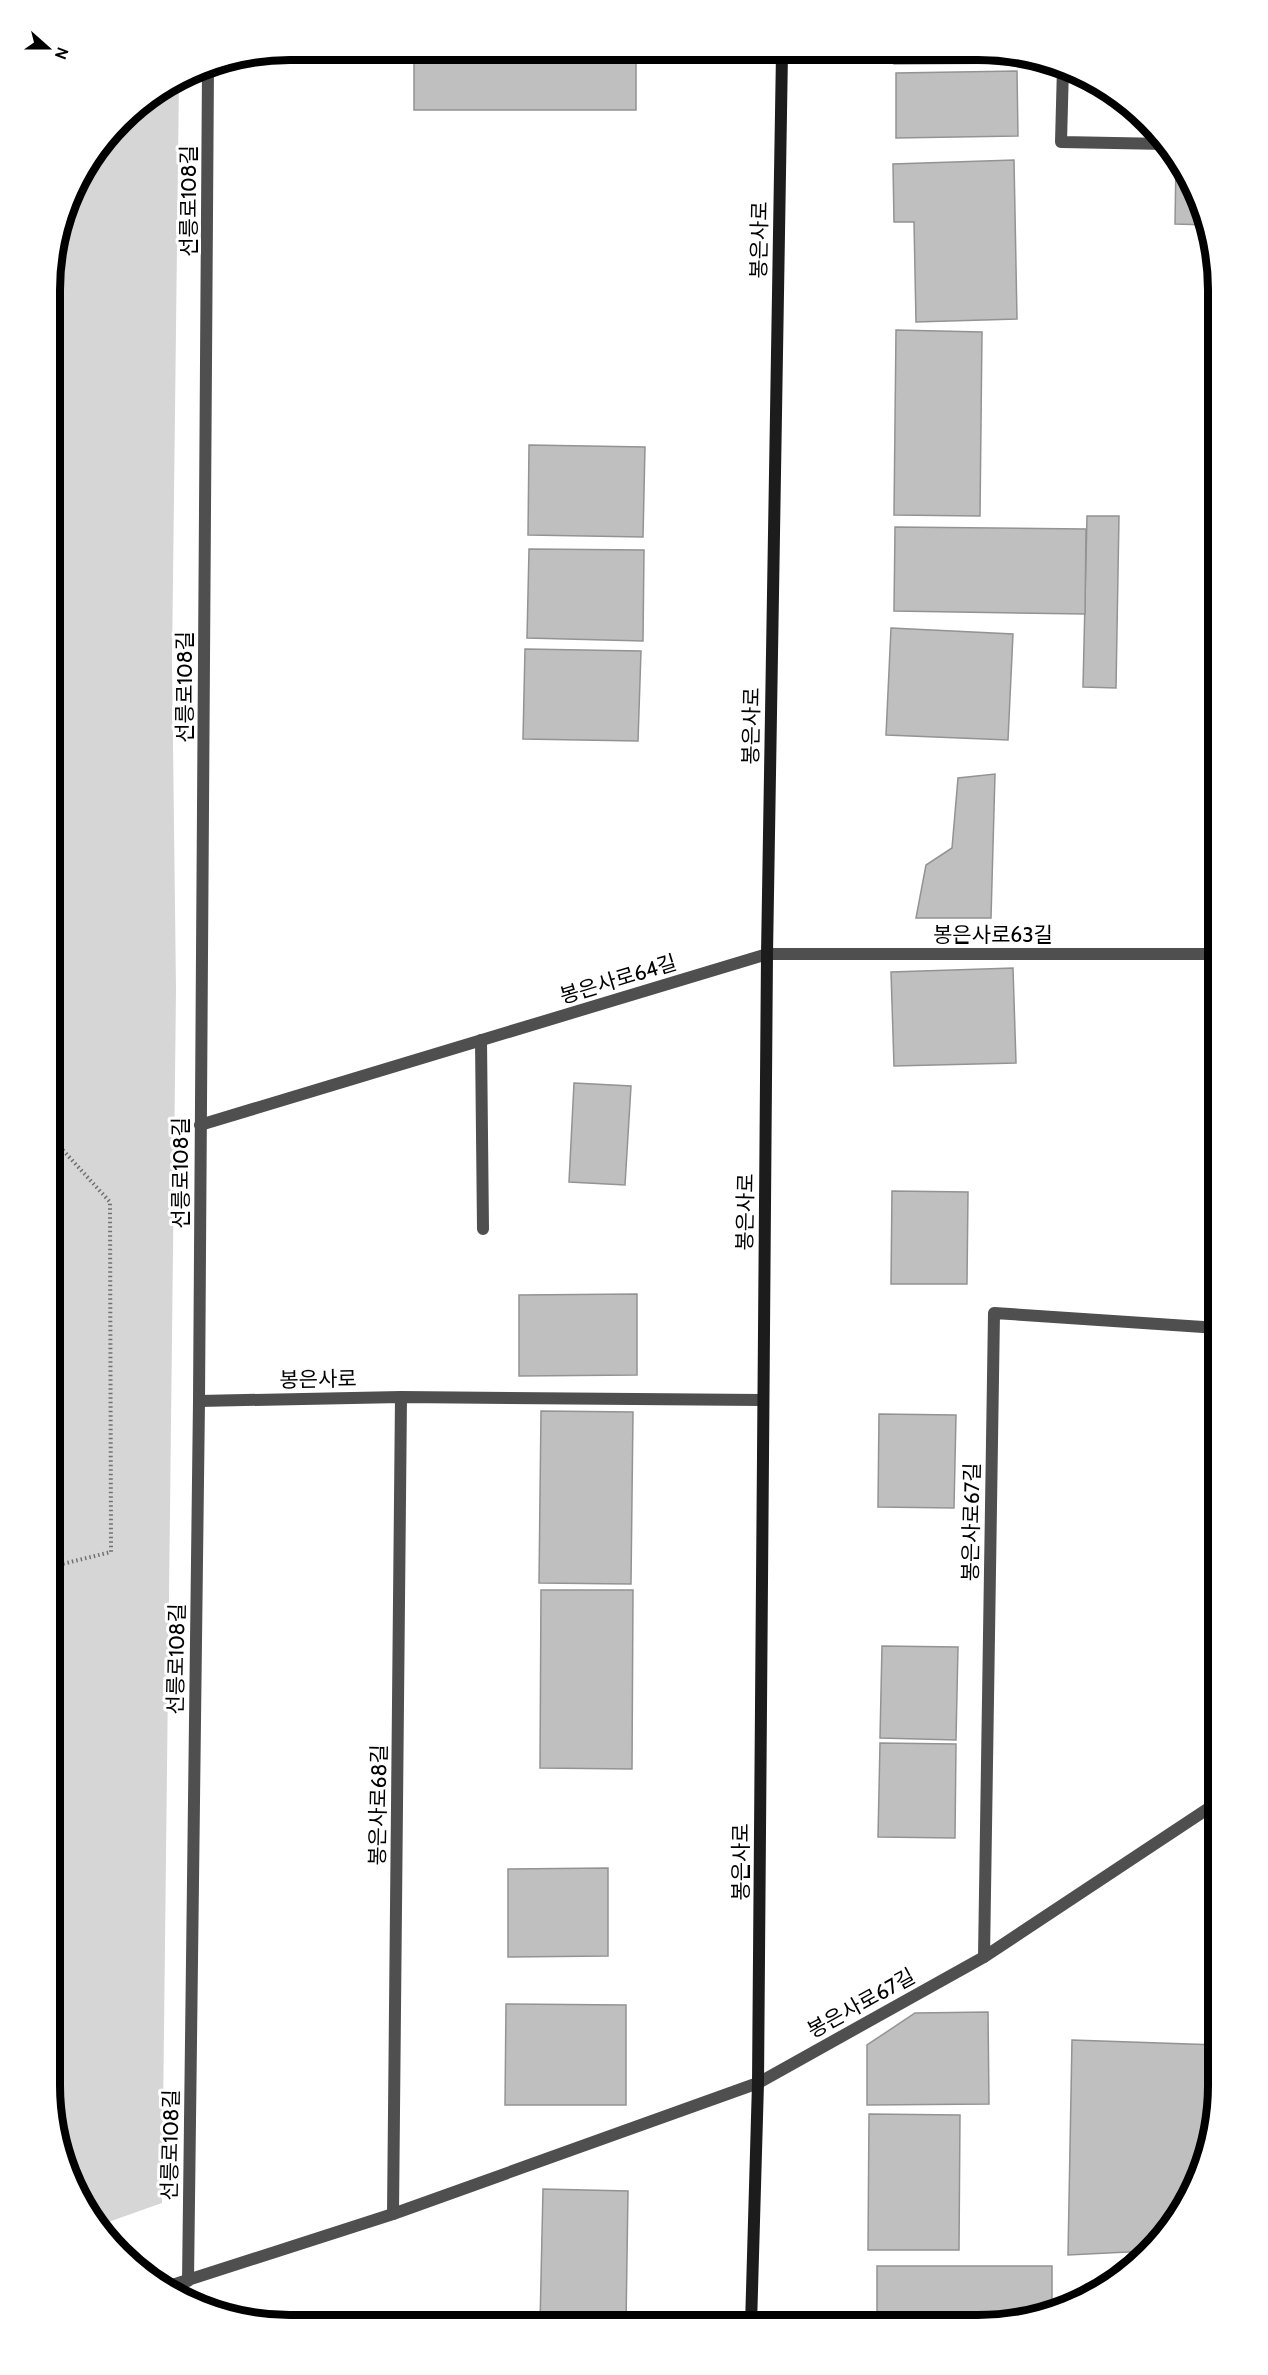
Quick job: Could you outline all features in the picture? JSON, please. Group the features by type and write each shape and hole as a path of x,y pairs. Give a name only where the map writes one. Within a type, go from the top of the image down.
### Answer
{"main road":[{"name":"봉은사로","path":"751,2315 758,2083 767,954 782,60"}],"street":[{"name":"선릉로108길","path":"188,2281 199,1401 208,75"},
{"path":"1063,76 1061,142 1156,144"},
{"name":"봉은사로63길","path":"767,954 1208,954"},
{"name":"봉은사로64길","path":"200,1125 767,954"},
{"path":"481,1040 483,1228"},
{"name":"봉은사로67길","path":"984,1957 994,1313 1208,1327"},
{"name":"봉은사로","path":"199,1401 401,1397 762,1400"},
{"name":"봉은사로68길","path":"393,2214 401,1397"},
{"name":"봉은사로67길","path":"758,2083 984,1957 1208,1809"},
{"path":"176,2285 393,2214 758,2083"}],"path":[{"path":"60,1147 110,1202 111,1552 60,1565"}],"shaded area":[{"path":"179,89 172,662 176,990 162,2203 106,2223 77,2173 64,2130 60,2100 60,275 64,245 72,216 99,162 127,127 150,107"}],"building":[{"path":"414,60 636,60 636,110 414,110"},
{"path":"894,60 993,60 1016,63 894,64"},
{"path":"1017,71 1018,136 896,138 896,73"},
{"path":"1014,160 1017,319 916,322 914,222 894,222 893,164"},
{"path":"1176,173 1191,202 1198,225 1175,224"},
{"path":"896,330 982,332 980,516 894,515"},
{"path":"529,445 645,447 643,537 528,535"},
{"path":"1087,516 1119,516 1116,688 1083,687"},
{"path":"895,527 1086,529 1085,614 894,611"},
{"path":"529,549 644,550 643,641 527,638"},
{"path":"891,628 1013,634 1008,740 886,735"},
{"path":"525,649 641,651 638,741 523,739"},
{"path":"995,774 991,918 916,918 926,865 952,848 958,778"},
{"path":"1013,968 1016,1063 894,1066 891,972"},
{"path":"574,1083 631,1086 625,1185 569,1182"},
{"path":"892,1191 968,1192 967,1284 891,1284"},
{"path":"637,1294 637,1375 519,1376 519,1295"},
{"path":"541,1411 633,1412 631,1584 539,1583"},
{"path":"879,1414 956,1415 954,1508 878,1507"},
{"path":"541,1590 633,1590 632,1769 540,1768"},
{"path":"882,1646 958,1647 956,1740 880,1738"},
{"path":"880,1743 956,1744 955,1838 878,1837"},
{"path":"608,1868 608,1956 508,1957 508,1869"},
{"path":"506,2004 626,2005 626,2105 505,2105"},
{"path":"988,2012 989,2104 867,2105 867,2045 915,2013"},
{"path":"1072,2040 1208,2045 1208,2100 1204,2130 1191,2173 1169,2213 1137,2252 1068,2255"},
{"path":"869,2114 960,2115 959,2250 868,2250"},
{"path":"543,2189 628,2191 626,2315 540,2315"},
{"path":"877,2266 1052,2266 1052,2303 1038,2307 993,2315 877,2315"}]}
